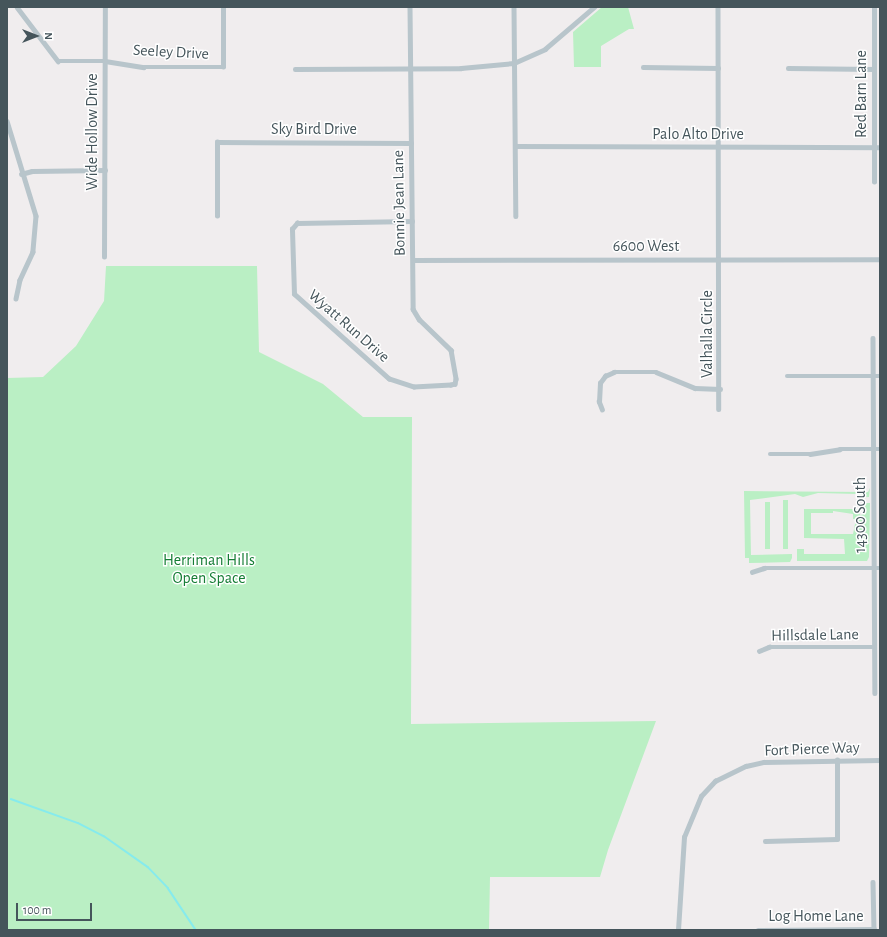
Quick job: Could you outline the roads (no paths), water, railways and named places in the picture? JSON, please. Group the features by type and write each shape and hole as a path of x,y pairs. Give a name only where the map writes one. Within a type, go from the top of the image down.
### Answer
{"street":[{"path":"16,7 58,61 105,60"},
{"name":"Wide Hollow Drive","path":"104,257 105,7"},
{"name":"Seeley Drive","path":"105,60 144,67 223,67 223,7"},
{"name":"Bonnie Jean Lane","path":"410,7 413,309 419,319 451,350 455,384"},
{"path":"514,7 516,216"},
{"path":"295,69 411,67 461,68 514,63 545,49 594,7"},
{"name":"Valhalla Circle","path":"718,7 720,409"},
{"name":"Red Barn Lane","path":"874,7 874,182"},
{"path":"643,67 718,68"},
{"path":"788,68 874,69"},
{"path":"7,121 21,174 34,202 36,216 33,252 20,280 16,299"},
{"name":"Sky Bird Drive","path":"217,216 217,142 411,142"},
{"name":"Palo Alto Drive","path":"515,146 880,147"},
{"path":"21,174 32,171 105,170"},
{"name":"Wyatt Run Drive","path":"412,221 301,222 294,225 294,294 301,302 326,320 397,383 414,387 455,384"},
{"name":"6600 West","path":"413,260 880,259"},
{"name":"14300 South","path":"873,338 873,647 875,692"},
{"path":"602,410 599,402 600,383 605,376 614,372 656,372 695,388 720,389"},
{"path":"787,376 880,376"},
{"path":"770,454 880,449"},
{"path":"752,572 764,568 880,568"},
{"name":"Hillsdale Lane","path":"759,651 769,647 873,647"},
{"path":"765,841 836,839 838,760"},
{"name":"Fort Pierce Way","path":"678,930 684,837 701,796 716,781 746,766 764,762 880,760"},
{"path":"873,882 874,930"},
{"name":"Log Home Lane","path":"758,930 874,930"}],"waterway":[{"path":"11,799 78,823 104,836 148,867 168,888 196,930"}],"park label":[{"name":"Herriman Hills Open Space","path":"209,569"}]}
